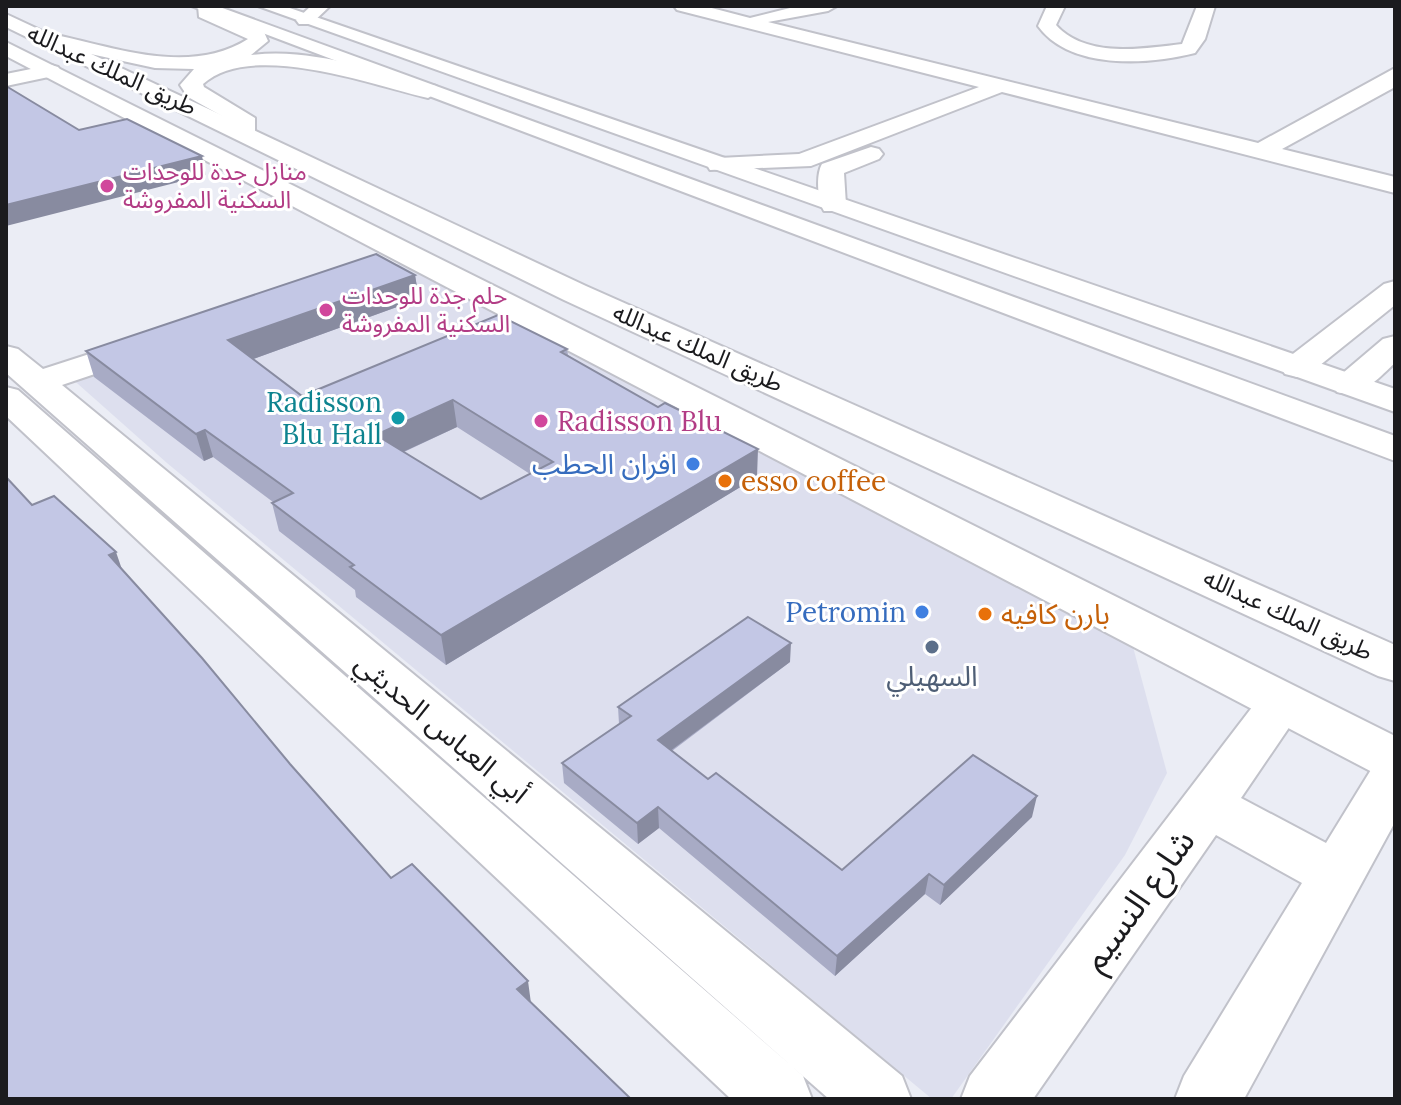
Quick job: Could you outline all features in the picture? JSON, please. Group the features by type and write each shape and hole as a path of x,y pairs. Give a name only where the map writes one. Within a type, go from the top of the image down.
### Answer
{"main road":[{"path":"267,6 313,13 563,111 1395,401"},
{"path":"25,62 112,57 163,63 224,57 258,41 257,36 246,30 205,13 203,7"},
{"path":"203,7 1395,449"},
{"name":"طريق الملك عبدالله","path":"6,20 25,62 243,132 575,293 1395,663"},
{"path":"243,132 243,118 196,92 191,85 194,78 203,72 241,61 311,59 428,91"},
{"path":"25,62 410,254 1395,760"},
{"path":"563,111 616,160"},
{"path":"311,204 434,227"},
{"path":"776,219 951,246"},
{"path":"575,293 634,369"}],"street":[{"path":"683,6 1036,82 1262,151 1395,177"},
{"path":"709,6 758,18 795,19 1036,82 1395,185"},
{"path":"795,19 828,6"},
{"path":"1056,6 1047,26 1055,40 1071,46 1128,55 1188,49 1196,39 1206,6"},
{"path":"833,205 831,169 1036,82 1071,62 1077,53 1071,46"},
{"path":"1086,71 1128,55"},
{"path":"1262,151 1390,81 1395,74"},
{"path":"719,165 802,161 1036,82"},
{"path":"367,269 410,254"},
{"path":"1297,367 1395,290"},
{"path":"12,387 180,333"},
{"path":"1349,385 1395,346"},
{"name":"أبي العباس الحديثي","path":"12,387 779,1099"},
{"name":"أبي العباس الحديثي","path":"12,387 878,1099"},
{"name":"شارع النسيم","path":"994,1099 1283,701"},
{"path":"1208,1099 1395,774"},
{"path":"1208,805 1337,875"}],"shaded area":[{"path":"401,263 1133,647 1167,773 1125,855 951,1099 932,1099 167,463 69,376"}],"building":[{"path":"6,86 79,130 127,119 202,156 6,205"},
{"path":"376,254 415,275 228,340 302,396 498,315 567,349 561,352 658,407 665,403 758,449 441,635 350,567 354,565 272,503 293,493 205,430 196,434 86,351","holes":["453,400 553,462 481,499 376,435"]},
{"path":"6,477 32,505 54,496 116,552 109,555 391,878 412,864 528,981 517,989 631,1099 6,1099"},
{"path":"748,617 791,643 658,740 708,779 716,773 842,870 973,755 1037,796 944,885 929,874 837,956 658,807 637,823 562,763 631,716 618,707"}],"place":[{"name":"منازل جدة للوحدات السكنية المفروشة","path":"107,186"},
{"name":"حلم جدة للوحدات السكنية المفروشة","path":"326,310"},
{"name":"Radisson Blu Hall","path":"398,418"},
{"name":"Radisson Blu","path":"541,421"},
{"name":"افران الحطب","path":"693,464"},
{"name":"esso coffee","path":"725,481"},
{"name":"Petromin","path":"922,612"},
{"name":"بارن كافيه","path":"985,614"},
{"name":"السهيلي","path":"932,647"}]}
